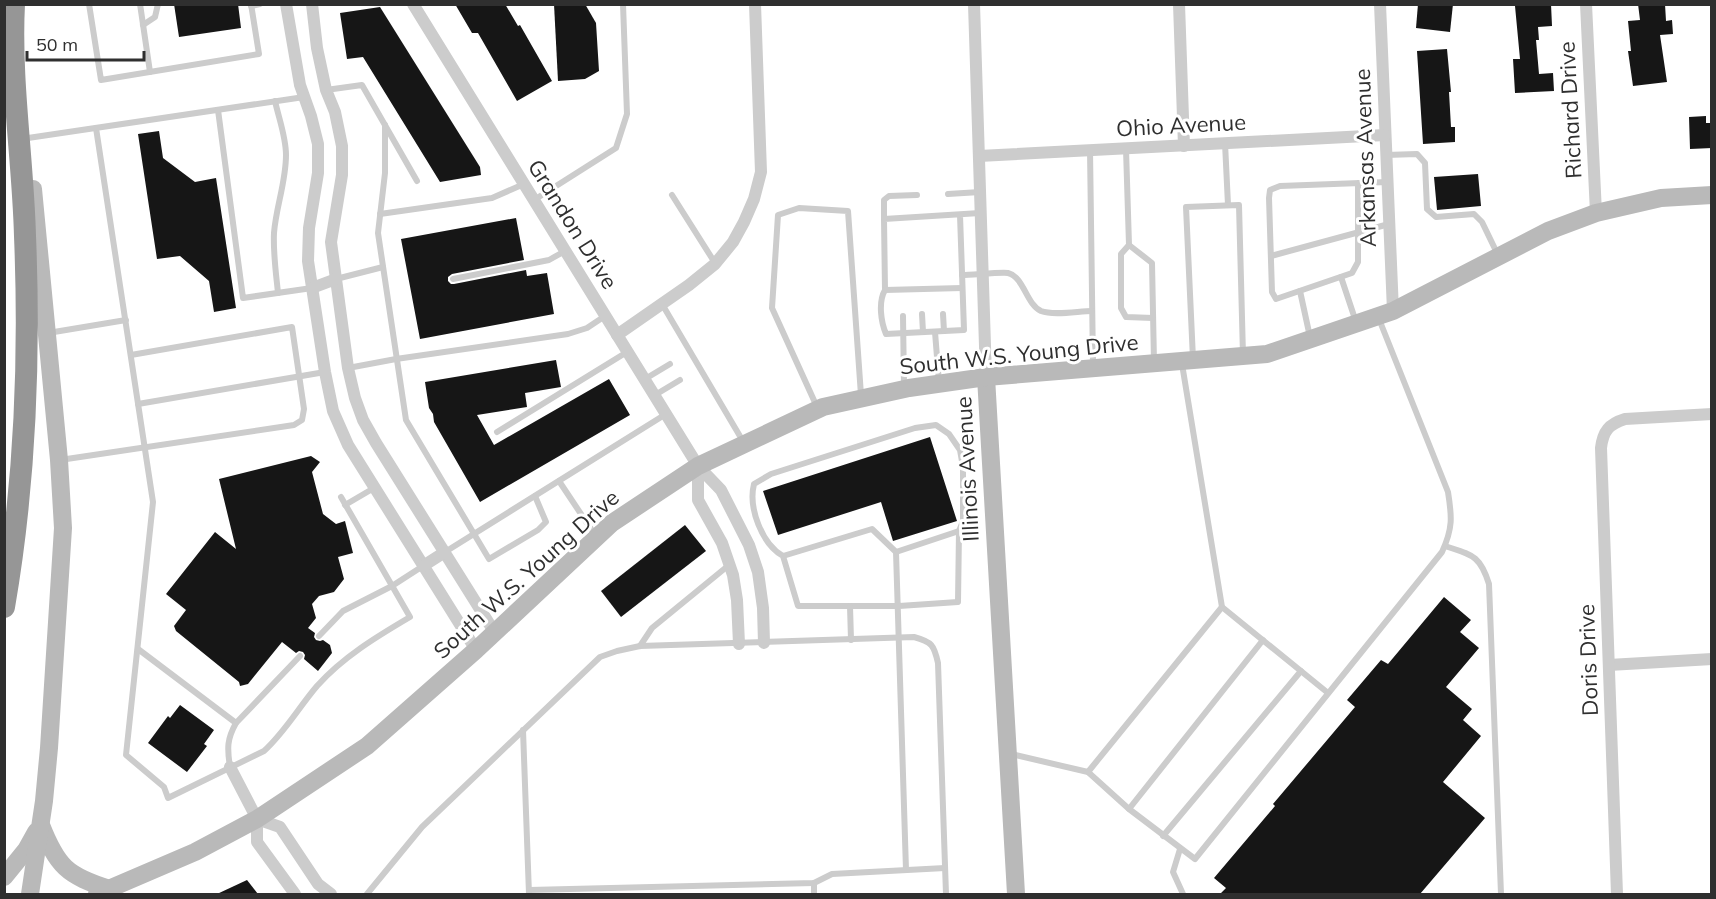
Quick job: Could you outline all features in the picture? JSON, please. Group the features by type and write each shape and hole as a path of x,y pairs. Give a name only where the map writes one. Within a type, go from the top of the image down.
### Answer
{"highway":[{"path":"4,607 12,561 22,455 27,332 25,234 12,38 16,4"}],"main road":[{"path":"16,4 48,333 63,528 49,748 30,894"},
{"name":"South W.S. Young Drive","path":"103,892 195,852 257,819 367,746 495,633 612,523 698,466 819,409 904,389 986,377 1267,354 1385,313 1548,231 1596,213 1661,198 1712,195"},
{"name":"Illinois Avenue","path":"986,377 1016,894"},
{"path":"4,877 26,850 40,824"},
{"path":"40,824 50,848 63,867 103,892"}],"street":[{"path":"286,4 300,85 318,144 318,173 309,228 308,261 333,411 348,445 476,650"},
{"path":"312,4 317,48 342,146 342,175 331,242 348,368 355,398 363,420 376,444 495,633"},
{"name":"Grandon Drive","path":"413,4 698,466 721,490 749,545 758,572 763,609 764,643"},
{"path":"617,335 715,264 733,243 754,199 761,172 755,4"},
{"name":"Illinois Avenue","path":"974,4 986,377"},
{"path":"1179,4 1184,146"},
{"name":"Arkansas Avenue","path":"1380,4 1389,224 1385,313"},
{"name":"Richard Drive","path":"1586,4 1596,213"},
{"path":"304,97 326,90"},
{"name":"Ohio Avenue","path":"979,156 1385,135"},
{"path":"312,288 336,279"},
{"path":"325,372 348,368"},
{"name":"Doris Drive","path":"1617,894 1601,448 1603,436 1608,426 1625,419 1712,414"},
{"path":"698,466 698,500 722,543 734,575 739,644"},
{"path":"423,566 445,552"},
{"path":"1609,665 1712,659"},
{"path":"230,767 257,819 257,842 295,894"},
{"path":"257,819 280,827 318,884 331,894"}],"lane":[{"path":"89,4 101,80 259,54 251,5 260,4"},
{"path":"140,4 150,72"},
{"path":"143,25 155,17 158,4"},
{"path":"534,200 616,148 627,114 623,4"},
{"path":"326,90 362,85 417,181"},
{"path":"28,138 304,97"},
{"path":"275,101 286,153 285,178 274,231 278,293"},
{"path":"218,110 243,298 312,288"},
{"path":"385,125 385,173 378,233 406,420 489,559 538,530 546,522 535,496"},
{"path":"96,128 153,502 126,755 164,787 168,798 264,751 318,685 347,657 410,617 340,497"},
{"path":"1225,143 1228,205"},
{"path":"1126,148 1129,245 1121,254 1121,308 1126,317 1153,318"},
{"path":"1090,150 1093,368"},
{"path":"1386,155 1417,154 1425,163 1427,209 1436,217 1474,214 1482,222 1499,257"},
{"path":"1358,183 1358,262 1352,273 1276,299 1272,292 1270,190 1280,186 1358,183 1387,182"},
{"path":"380,214 492,198 524,184"},
{"path":"948,194 980,192"},
{"path":"672,195 715,264"},
{"path":"917,195 890,196 884,200 885,290 882,296 882,325 886,334 963,330 960,215"},
{"path":"1243,356 1239,205 1186,207 1187,360 1222,607 1328,693"},
{"path":"819,409 772,308 778,214 799,208 849,211 861,399"},
{"path":"884,219 981,213"},
{"path":"1271,255 1389,224"},
{"path":"1129,245 1152,263 1154,363"},
{"path":"453,279 549,260 565,251"},
{"path":"336,279 383,267"},
{"path":"962,275 1008,273 1016,278 1031,302 1040,310 1092,311"},
{"path":"1341,277 1356,323"},
{"path":"885,290 962,288"},
{"path":"922,289 922,297"},
{"path":"942,289 943,297"},
{"path":"903,290 903,298"},
{"path":"1300,291 1310,339"},
{"path":"662,304 687,354 744,444"},
{"path":"1008,754 1088,772 1129,809 1195,859 1442,552 1450,534 1452,513 1448,492 1385,313"},
{"path":"922,314 923,333"},
{"path":"943,314 944,331"},
{"path":"348,368 568,334 587,328 605,316"},
{"path":"903,316 904,389"},
{"path":"48,333 126,320"},
{"path":"59,460 294,425 302,420 304,410 292,327 131,355"},
{"path":"935,332 939,384"},
{"path":"496,432 627,352"},
{"path":"644,380 670,364"},
{"path":"138,404 325,372"},
{"path":"654,395 680,380"},
{"path":"445,552 666,414"},
{"path":"936,425 949,434 960,450 963,468 963,521 959,531 958,602 899,606 798,606 783,556 775,551 765,539 752,500 754,484 771,474 915,428 936,425"},
{"path":"559,481 597,537"},
{"path":"345,505 374,488"},
{"path":"783,556 872,529 896,552 906,870"},
{"path":"896,552 959,531"},
{"path":"1445,546 1478,559 1489,584 1500,894"},
{"path":"640,646 652,628 729,564"},
{"path":"319,636 344,611 392,586 423,566"},
{"path":"850,606 851,639"},
{"path":"1088,772 1222,607"},
{"path":"368,894 422,827 600,657 640,646 914,637 930,642 935,650 938,663 946,894"},
{"path":"1129,809 1263,640"},
{"path":"138,649 236,723"},
{"path":"230,767 227,747 236,723 300,656"},
{"path":"1163,836 1301,671"},
{"path":"523,730 529,892 814,883 832,874 945,868"},
{"path":"1180,849 1173,872 1183,894"},
{"path":"814,883 814,894"}],"building":[{"path":"174,4 238,4 241,28 179,37"},
{"path":"455,4 505,4 518,26 520,25 552,81 517,101 478,33 472,33"},
{"path":"554,4 585,4 596,23 599,71 585,79 558,81"},
{"path":"1418,4 1453,4 1450,32 1416,28"},
{"path":"1551,4 1552,26 1538,27 1539,40 1536,40 1539,74 1553,73 1554,91 1515,93 1513,59 1520,59 1515,6"},
{"path":"1638,4 1665,4 1666,21 1672,20 1673,34 1660,35 1667,82 1633,86 1628,51 1631,51 1628,21 1640,20"},
{"path":"380,7 480,167 481,175 440,182 363,57 347,59 340,13"},
{"path":"1447,49 1451,127 1455,127 1455,142 1423,144 1417,51"},
{"path":"1706,116 1706,123 1712,123 1712,148 1690,149 1689,117"},
{"path":"159,131 163,158 195,182 216,178 236,308 214,312 209,281 180,256 157,259 138,134"},
{"path":"1478,174 1481,206 1437,210 1434,177"},
{"path":"516,218 524,260 452,274 448,277 448,281 454,284 526,270 527,276 547,273 554,314 420,339 401,239"},
{"path":"556,360 561,387 525,393 527,407 477,415 494,445 609,379 630,415 480,502 434,422 429,408 425,382"},
{"path":"930,437 957,521 893,541 881,502 778,535 763,491"},
{"path":"311,456 320,462 312,472 323,514 336,524 345,521 353,553 338,557 344,579 334,592 319,596 312,604 316,618 308,628 315,633 316,640 323,640 330,645 332,653 318,671 304,659 303,652 296,653 282,642 248,684 240,686 239,682 176,631 174,626 186,610 166,594 215,532 236,549 219,479"},
{"path":"685,525 706,551 621,617 601,591"},
{"path":"1444,597 1471,620 1460,632 1479,648 1446,687 1472,709 1463,720 1481,736 1443,782 1485,818 1420,894 1220,894 1226,888 1214,878 1355,707 1347,700 1381,660 1388,664"},
{"path":"180,705 214,730 204,744 207,746 187,772 148,743 168,716 170,718"},
{"path":"247,880 258,894 217,894"}]}
